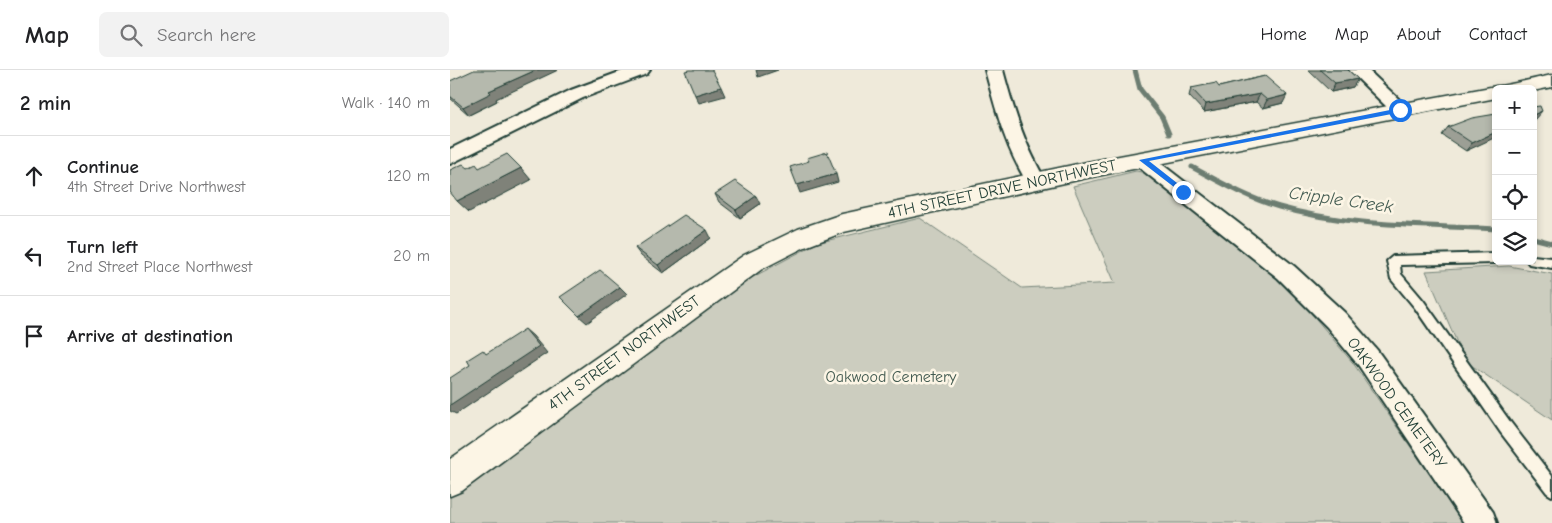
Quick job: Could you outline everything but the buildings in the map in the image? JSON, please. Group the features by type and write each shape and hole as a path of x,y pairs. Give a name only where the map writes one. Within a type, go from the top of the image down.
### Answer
{"main road":[{"path":"1529,85 1552,80"},
{"name":"4TH STREET DRIVE NORTHWEST","path":"804,236 842,223 1036,181 1492,93"},
{"name":"4TH STREET NORTHWEST","path":"450,478 753,262 804,236"}],"street":[{"path":"450,157 577,94 642,70"},
{"path":"994,70 1009,125 1021,156 1036,181"},
{"path":"1358,70 1400,110"},
{"name":"OAKWOOD CEMETERY","path":"1143,160 1235,231 1303,287 1336,320 1368,358 1482,523"}],"lane":[{"path":"1492,258 1403,259 1393,261 1395,276 1419,304 1506,428 1552,488"},
{"path":"1537,261 1552,263"}],"green space":[{"name":"Oakwood Cemetery","path":"1136,171 1147,173 1234,240 1291,289 1353,363 1463,523 450,523 450,496 723,293 817,243 920,218 1022,288 1115,283 1073,186"},
{"path":"1509,266 1552,274 1552,420 1465,361 1426,271"}],"waterway":[{"name":"Cripple Creek","path":"1135,70 1140,89 1162,117 1169,134"},
{"name":"Cripple Creek","path":"1192,167 1256,199 1305,214 1359,222 1492,229"},
{"name":"Cripple Creek","path":"1537,239 1552,243"}],"route":[{"path":"1183,192 1143,160 1400,110"}]}
